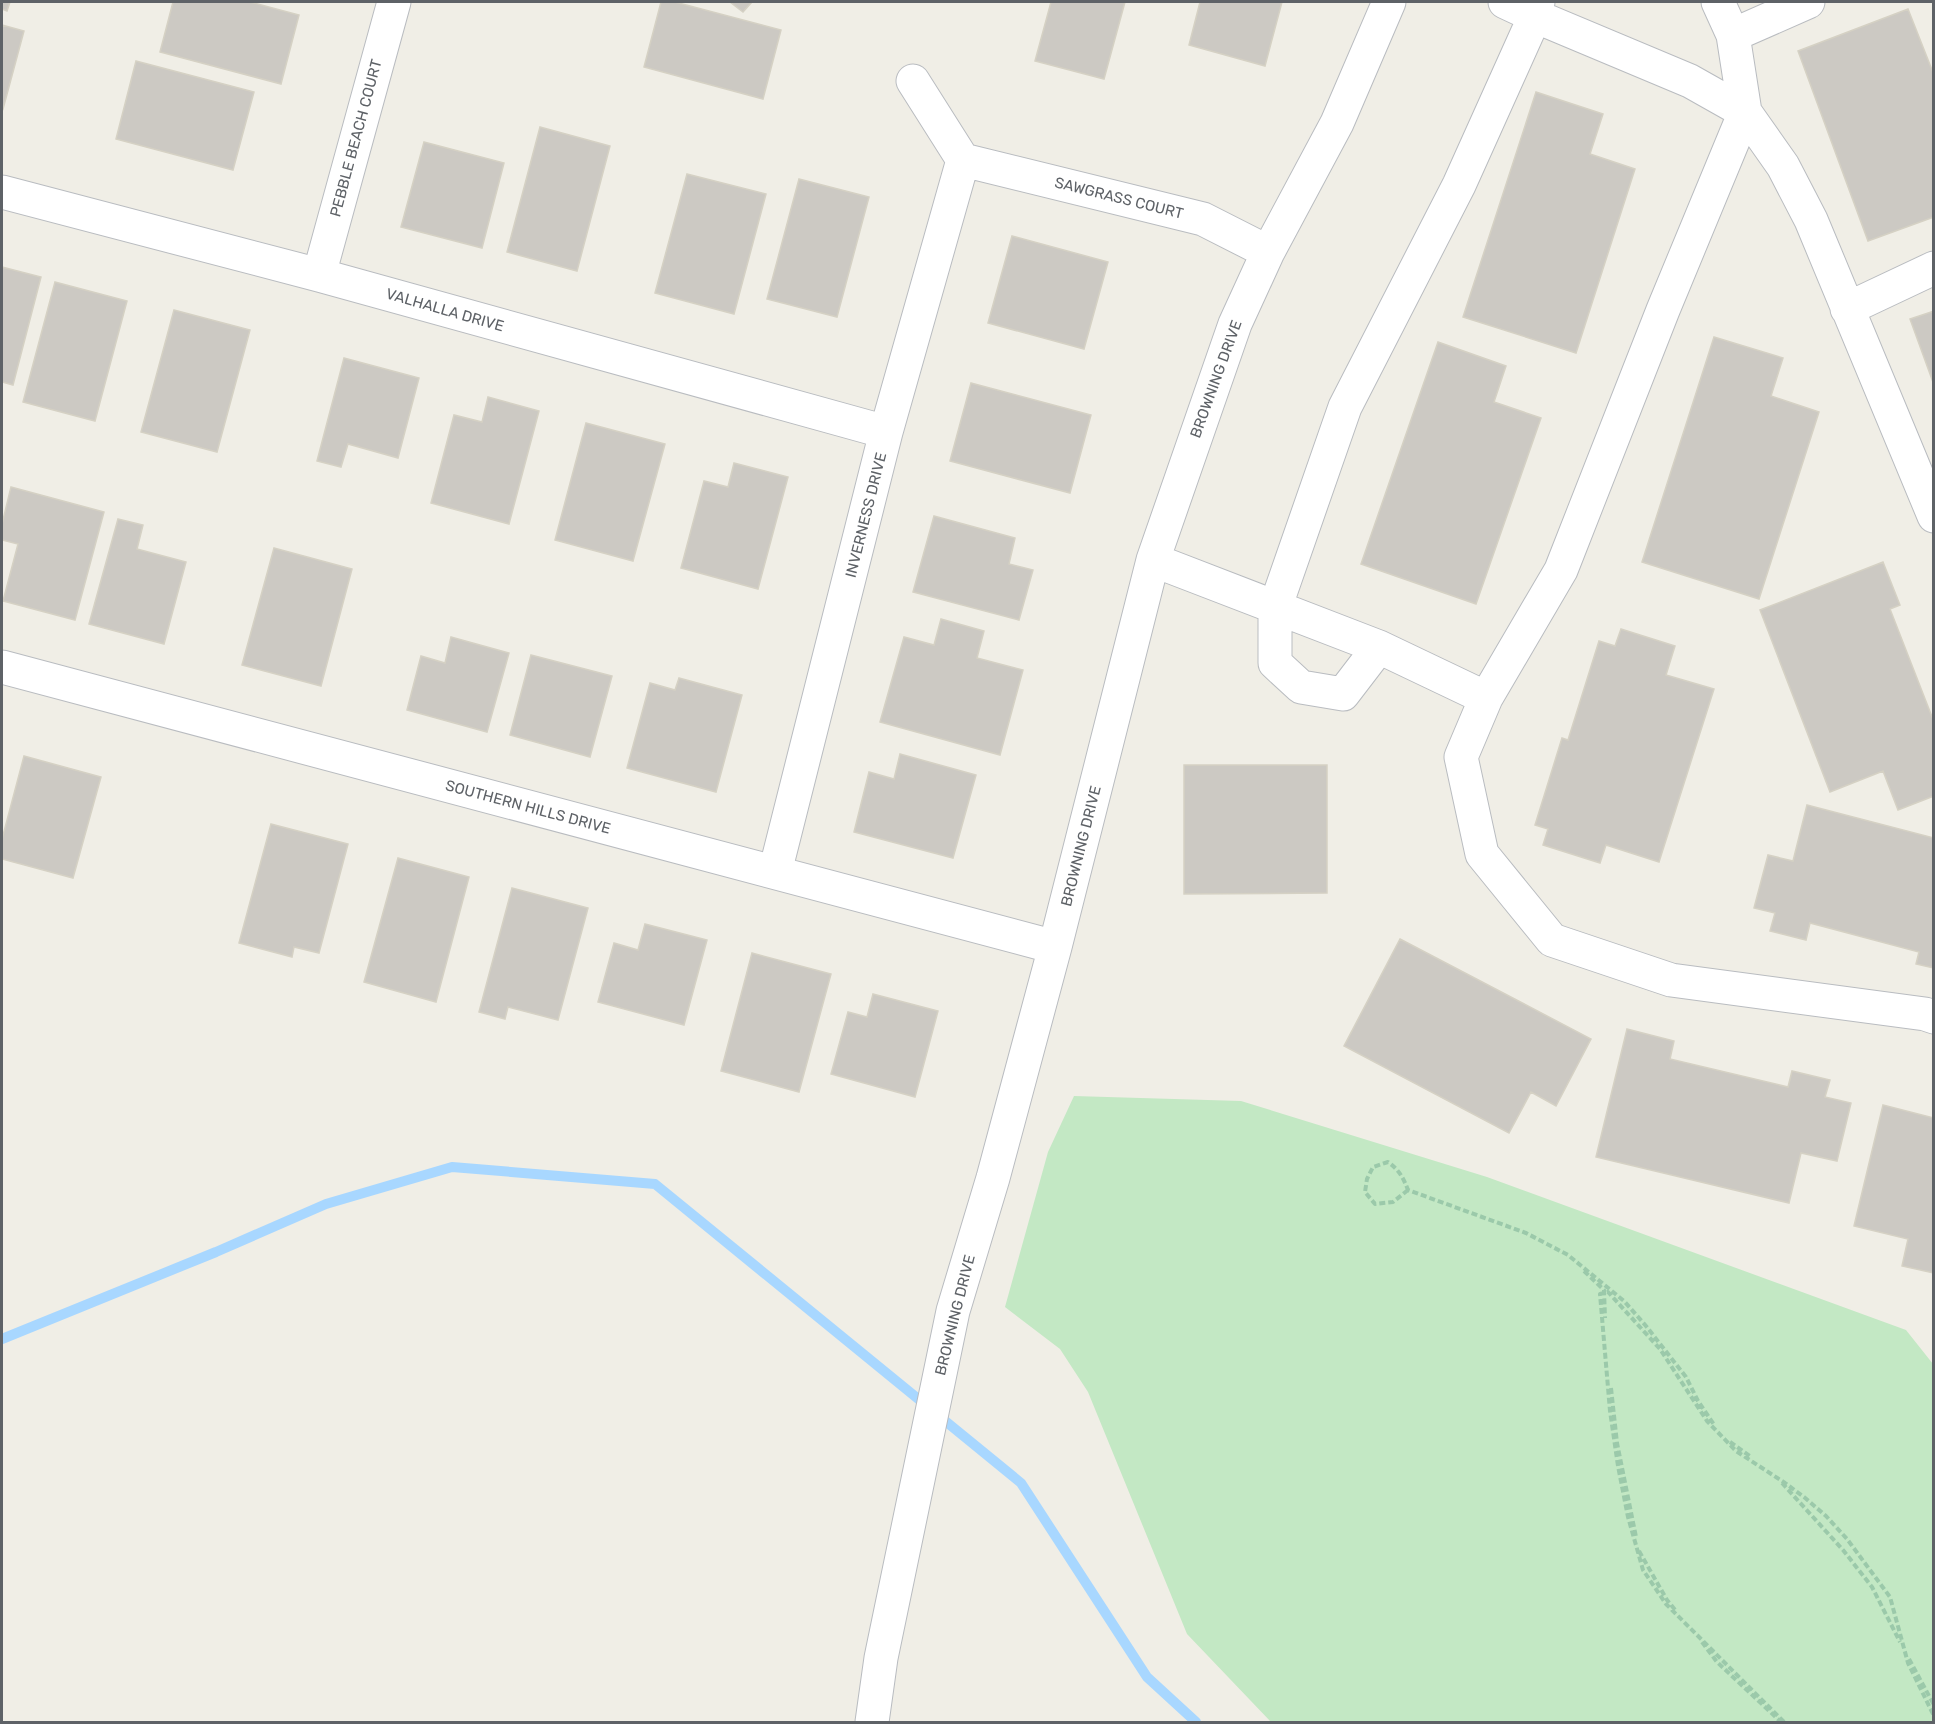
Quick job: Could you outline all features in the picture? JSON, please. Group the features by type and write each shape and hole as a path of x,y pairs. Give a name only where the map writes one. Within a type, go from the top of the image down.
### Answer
{"street":[{"name":"PEBBLE BEACH COURT","path":"319,275 394,2"},
{"name":"BROWNING DRIVE","path":"872,1722 881,1658 953,1311 993,1178 1055,947 1154,560 1235,324 1268,252 1337,123 1389,2"},
{"path":"1505,2 1537,9 1690,81 1745,112 1783,166 1811,220 1934,516"},
{"path":"1718,2 1732,35 1745,112 1663,310 1561,570 1486,698 1461,758 1482,854 1552,940 1671,980 1934,1017"},
{"path":"1732,35 1808,2"},
{"path":"1379,647 1343,694 1301,687 1275,663 1275,608 1345,406 1459,185 1537,9"},
{"path":"913,81 963,160"},
{"name":"SAWGRASS COURT","path":"963,160 1203,219 1268,252"},
{"name":"INVERNESS DRIVE","path":"775,872 886,432 963,160"},
{"name":"VALHALLA DRIVE","path":"2,192 319,275 886,432"},
{"path":"1847,309 1934,268"},
{"path":"1154,560 1379,647 1486,698"},
{"name":"SOUTHERN HILLS DRIVE","path":"2,667 1055,947"}],"path":[{"path":"1388,1162 1398,1169 1408,1190 1393,1202 1375,1204 1365,1192 1367,1179 1373,1167 1388,1162"},
{"path":"1408,1190 1526,1233 1568,1255 1624,1300 1686,1377 1714,1425 1732,1443 1770,1470 1843,1550 1872,1587 1934,1705"},
{"path":"1568,1255 1604,1290 1605,1338 1617,1443 1628,1505 1640,1551 1667,1600 1718,1662 1783,1722"},
{"path":"1783,1722 1666,1604 1643,1570 1628,1517 1618,1467 1610,1411 1600,1294 1608,1292 1660,1349 1707,1421 1736,1451 1804,1497 1847,1539 1890,1597 1908,1663 1934,1716"}],"green space":[{"path":"1074,1096 1241,1101 1487,1177 1906,1330 1933,1364 1933,1722 1271,1722 1187,1634 1088,1392 1060,1349 1005,1307 1048,1152"}],"building":[{"path":"2,2 10,2 7,11 2,9"},
{"path":"173,2 250,2 299,15 281,84 160,52"},
{"path":"661,2 675,2 781,30 763,99 644,67"},
{"path":"730,2 752,2 743,12"},
{"path":"1051,2 1125,2 1104,79 1035,61"},
{"path":"1200,2 1282,2 1265,66 1189,45"},
{"path":"1908,9 1934,75 1934,217 1868,241 1798,51"},
{"path":"2,25 24,31 3,109 2,108"},
{"path":"136,61 254,92 233,170 116,139"},
{"path":"1536,92 1603,114 1590,154 1635,169 1576,353 1463,317"},
{"path":"540,127 610,146 577,271 507,252"},
{"path":"424,142 504,163 482,248 401,227"},
{"path":"687,174 766,194 734,314 655,293"},
{"path":"799,179 869,197 837,317 767,299"},
{"path":"1012,236 1108,262 1084,349 988,323"},
{"path":"2,267 41,277 13,385 2,382"},
{"path":"55,282 127,301 95,421 23,402"},
{"path":"174,310 250,330 217,452 141,432"},
{"path":"1934,311 1934,385 1910,319"},
{"path":"1714,337 1783,358 1771,396 1819,412 1759,599 1642,562"},
{"path":"1438,342 1506,366 1494,402 1541,418 1476,604 1361,564"},
{"path":"344,358 419,378 398,458 348,444 341,467 317,461"},
{"path":"971,383 1091,415 1070,493 950,461"},
{"path":"488,397 539,411 509,524 431,503 454,415 482,422"},
{"path":"586,423 665,444 633,561 555,540"},
{"path":"734,463 788,477 758,589 681,568 704,481 728,487"},
{"path":"11,487 104,512 75,620 3,601 18,544 2,540 2,524"},
{"path":"934,516 1015,538 1009,564 1033,570 1019,620 913,592"},
{"path":"118,519 143,525 137,549 186,562 164,644 89,624"},
{"path":"274,548 352,569 321,686 242,665"},
{"path":"1883,562 1900,605 1890,609 1934,722 1934,796 1898,810 1883,771 1830,792 1760,610"},
{"path":"941,619 984,631 977,658 1023,670 1000,755 880,722 904,637 934,645"},
{"path":"1621,629 1675,646 1666,675 1714,689 1659,862 1606,845 1600,863 1543,845 1548,829 1535,825 1562,738 1568,740 1599,641 1615,646"},
{"path":"451,637 509,653 487,732 407,710 421,656 445,663"},
{"path":"531,655 612,676 590,757 510,735"},
{"path":"679,678 742,695 716,792 627,768 650,683 675,690"},
{"path":"900,754 976,775 953,858 854,832 869,772 894,779"},
{"path":"24,756 101,777 73,878 2,859 2,839"},
{"path":"1184,765 1327,765 1327,893 1184,894"},
{"path":"1807,805 1934,838 1934,968 1916,964 1919,952 1810,923 1806,940 1770,931 1775,913 1754,908 1768,855 1793,861"},
{"path":"271,824 348,844 319,953 294,947 292,957 239,943"},
{"path":"398,858 469,877 436,1002 364,982"},
{"path":"512,888 588,908 558,1020 508,1007 505,1019 479,1012"},
{"path":"645,924 707,940 684,1025 598,1002 614,943 638,950"},
{"path":"1400,939 1591,1039 1556,1106 1531,1092 1509,1133 1344,1046"},
{"path":"752,953 831,974 799,1092 721,1071"},
{"path":"873,994 938,1011 915,1097 831,1074 848,1012 867,1017"},
{"path":"1627,1029 1674,1041 1670,1059 1788,1087 1792,1071 1830,1080 1825,1097 1851,1103 1837,1161 1801,1153 1789,1203 1596,1157"},
{"path":"1883,1105 1934,1118 1934,1273 1902,1266 1908,1239 1854,1226"}],"waterway":[{"path":"2,1339 216,1252 326,1204 452,1167 655,1184 1021,1483 1147,1677 1196,1722"}]}
